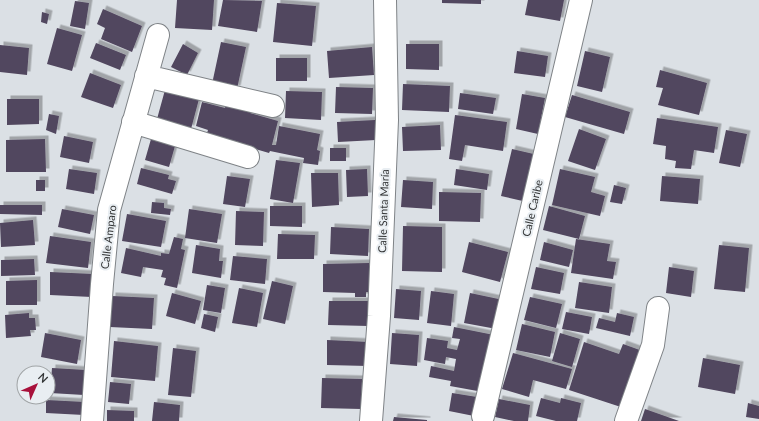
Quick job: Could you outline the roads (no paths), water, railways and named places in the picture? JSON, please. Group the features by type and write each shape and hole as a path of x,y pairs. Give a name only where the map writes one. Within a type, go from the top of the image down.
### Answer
{"street":[{"name":"Calle Santa María","path":"371,421 379,316 387,120 385,0"},
{"name":"Calle Caribe","path":"483,416 582,0"},
{"name":"Calle Amparo","path":"92,421 109,210 158,35"},
{"path":"146,76 273,106"},
{"path":"133,122 248,157"},
{"path":"626,421 653,345 658,308"}]}
